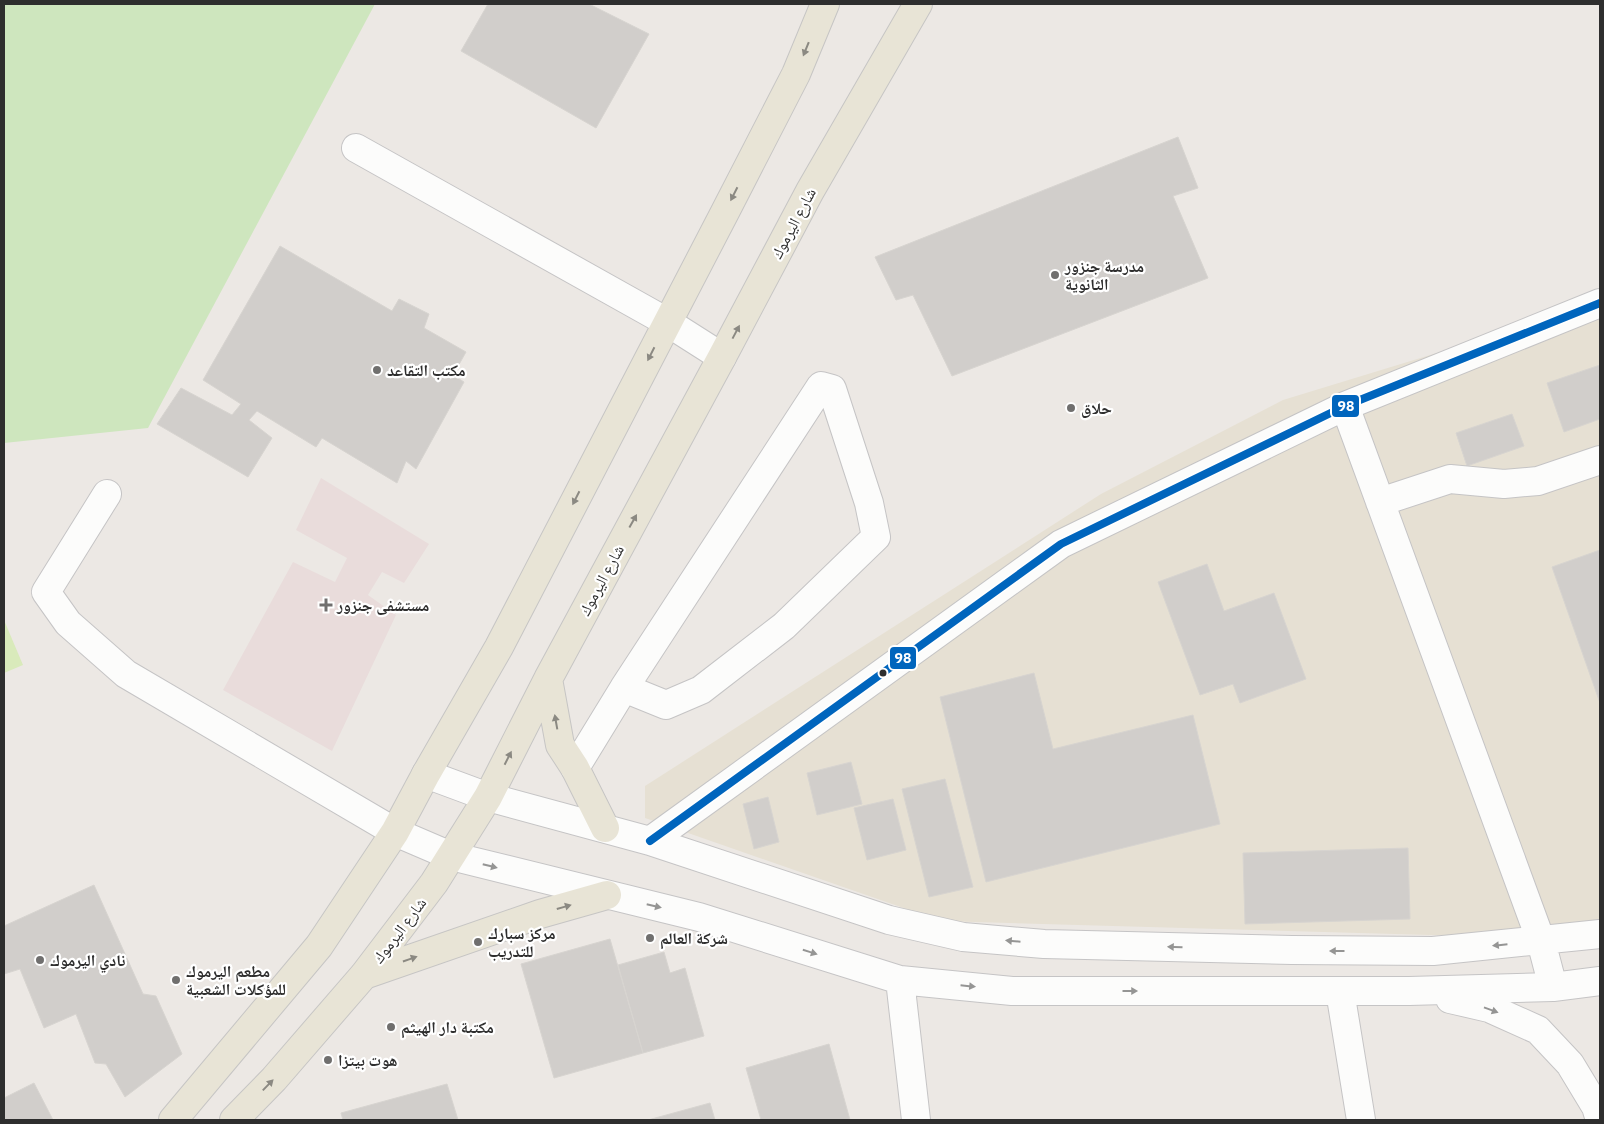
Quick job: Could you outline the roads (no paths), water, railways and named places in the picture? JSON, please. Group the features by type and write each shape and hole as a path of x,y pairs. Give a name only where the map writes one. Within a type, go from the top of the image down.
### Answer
{"main road":[{"path":"173,1120 319,946 395,832 426,774 500,647 796,74 825,4"},
{"name":"شارع اليرموك","path":"234,1120 274,1079 364,975 434,883 488,797 548,680 810,192 918,4"},
{"path":"548,680 560,745 575,768 605,828"},
{"path":"364,975 540,914 606,895"}],"street":[{"path":"356,148 667,322 722,357"},
{"path":"650,841 1061,544 1344,406 1600,303"},
{"path":"575,768 624,688 821,386 832,389 860,472 876,537 784,626 701,690 666,705 624,688"},
{"path":"1344,406 1540,941 1553,986"},
{"path":"1380,502 1450,479 1504,484 1538,481 1600,460"},
{"path":"107,494 46,592 68,623 126,674 395,832 451,856 699,917 900,980 1012,991 1410,991 1553,986 1600,981"},
{"path":"426,774 488,797 650,841 889,920 963,937 1044,944 1292,950 1433,951 1600,934"},
{"path":"900,980 916,1120"},
{"path":"1340,991 1361,1120"},
{"path":"1410,991 1489,1008 1538,1030 1570,1064 1596,1107 1600,1120"}],"place":[{"name":"مدرسة جنزور الثانوية","path":"1055,275"},
{"name":"مكتب التقاعد","path":"377,370"},
{"name":"حلاق","path":"1071,408"},
{"name":"مستشفى جنزور","path":"326,605"},
{"name":"شركة العالم","path":"650,938"},
{"name":"مركز سبارك للتدريب","path":"478,942"},
{"name":"نادي اليرموك","path":"40,960"},
{"name":"مطعم اليرموك للمؤكلات الشعبية","path":"176,980"},
{"name":"مكتبة دار الهيثم","path":"391,1027"},
{"name":"هوت بيتزا","path":"328,1060"}]}
